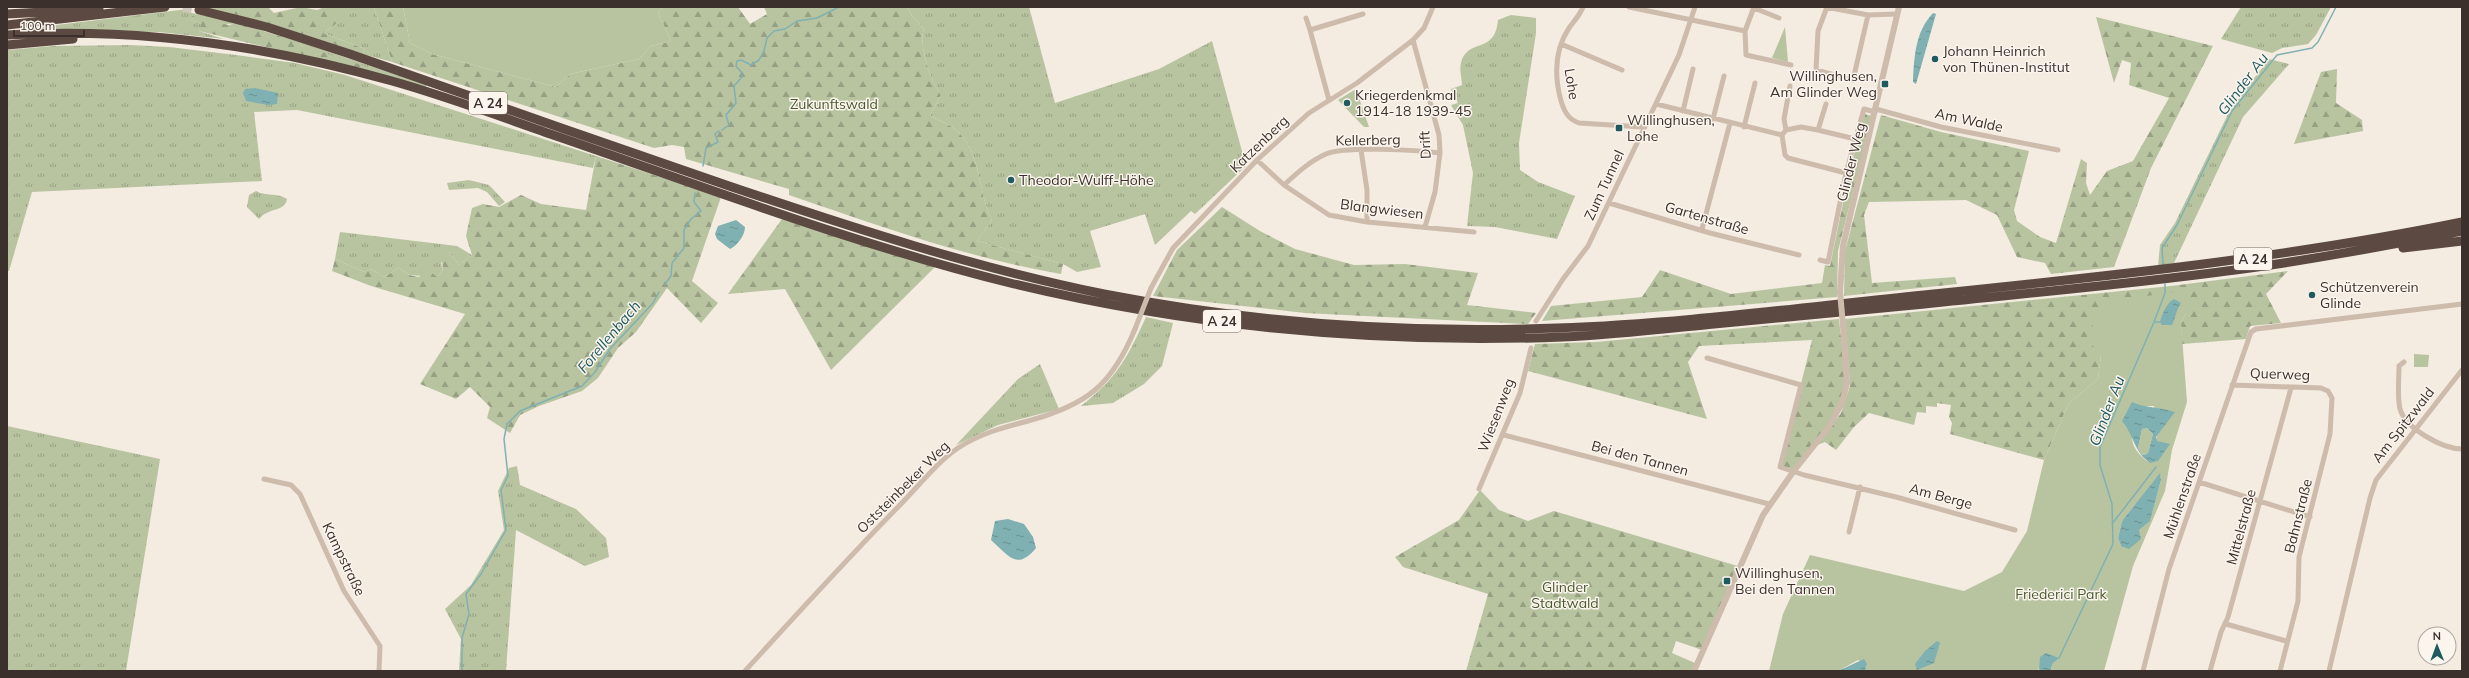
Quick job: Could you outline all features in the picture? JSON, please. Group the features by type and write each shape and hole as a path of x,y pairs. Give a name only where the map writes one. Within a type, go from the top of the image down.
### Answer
{"highway":[{"path":"7,14 121,7"},
{"path":"7,25 165,7"},
{"name":"A 24","path":"199,10 267,27 350,54 837,223 958,260 1108,295 1177,307 1309,322 1467,330 1558,328 1683,319 2170,269 2368,241 2462,222"},
{"name":"A 24","path":"7,35 60,34 172,39 256,50 370,75 431,94 849,236 957,269 1106,303 1262,327 1391,336 1451,338 1584,336 2231,271 2386,246 2462,231"},
{"name":"A 24","path":"7,45 108,36"},
{"path":"2386,246 2398,248 2462,241"}],"street":[{"name":"Katzenberg","path":"1135,329 1151,288 1173,248 1257,160 1309,112 1357,83 1413,40 1424,28 1433,7"},
{"name":"Lohe","path":"1583,7 1561,44 1556,63 1557,83 1562,104 1571,120 1579,123 1644,127"},
{"path":"1629,7 1673,17 1692,18 1745,31"},
{"name":"Zum Tunnel","path":"1536,321 1563,279 1588,246 1679,55 1695,7"},
{"path":"1868,15 1853,80 1816,70 1818,31 1827,7 1868,15 1896,14"},
{"name":"Glinder Weg","path":"1694,671 1769,504 1828,428 1845,394 1847,383 1840,292 1842,252 1876,110 1896,14 1899,7"},
{"path":"1779,18 1754,8 1745,31 1746,55 1791,65"},
{"path":"1310,30 1363,14"},
{"path":"1306,18 1329,100"},
{"name":"Drift","path":"1413,40 1437,127 1440,152 1435,192 1425,227"},
{"path":"1561,44 1622,70"},
{"path":"1683,111 1693,69"},
{"path":"1713,119 1724,76"},
{"path":"1744,127 1755,83"},
{"path":"1786,130 1784,119 1790,86"},
{"path":"1656,104 1744,127 1782,135"},
{"path":"1818,130 1826,104"},
{"path":"1820,260 1828,262 1846,173 1864,109 1876,110"},
{"name":"Am Walde","path":"1876,110 1941,127 2058,150"},
{"path":"1702,229 1730,123"},
{"path":"1846,173 1788,158 1785,154 1782,135 1786,130 1801,127 1856,139"},
{"path":"1361,150 1367,190 1367,222"},
{"name":"Kellerberg","path":"1284,185 1310,163 1328,153 1361,150 1440,152"},
{"name":"Blangwiesen","path":"1257,160 1284,185 1329,215 1367,222 1474,232"},
{"name":"Gartenstraße","path":"1609,203 1702,229 1710,233 1799,254"},
{"name":"Mühlenstraße","path":"2143,671 2169,569 2252,331 2462,304"},
{"name":"Oststeinbeker Weg","path":"745,671 886,520 958,448 996,429 1031,420 1078,403 1103,385 1123,357 1135,329"},
{"name":"Wiesenweg","path":"1479,489 1504,435 1520,393 1531,348"},
{"path":"1707,358 1801,385 1780,467 1793,472"},
{"path":"2404,362 2399,366 2400,408 2406,419 2437,444 2462,450"},
{"name":"Am Spitzwald","path":"2329,671 2370,498 2376,480 2386,464 2462,370"},
{"name":"Querweg","path":"2232,385 2321,388 2328,391"},
{"name":"Mittelstraße","path":"2210,671 2221,632 2226,624 2291,388"},
{"name":"Bahnstraße","path":"2280,671 2286,641 2298,601 2299,557 2330,434 2333,401 2328,391"},
{"name":"Bei den Tannen","path":"1504,435 1769,504"},
{"name":"Am Berge","path":"1793,472 1860,487 2015,530"},
{"name":"Kampstraße","path":"264,479 291,485 300,494 344,590 380,646 379,671"},
{"path":"2199,482 2260,503 2310,517"},
{"path":"1849,532 1860,487"},
{"path":"2226,624 2286,641"}],"green space":[{"path":"201,7 268,7 274,13 301,7 317,10 325,7 326,9 333,9 336,24 323,33 365,49 363,54 265,22"},
{"path":"325,7 374,7 392,62 363,54 365,49 323,33 336,24"},
{"name":"Zukunftswald","path":"374,7 403,7 410,43 432,54 556,87 570,74 639,59 651,46 671,41 658,13 663,7 738,7 750,24 767,14 764,7 907,7 912,16 924,29 923,44 926,63 933,81 941,95 930,115 949,125 960,134 968,144 977,169 983,195 992,220 977,241 1063,264 1061,274 992,259 924,240 789,195 789,189 686,159 684,147 672,145 654,148 392,62"},
{"path":"403,7 663,7 658,13 671,41 651,46 639,59 570,74 556,87 432,54 410,43"},
{"path":"907,7 1029,7 1055,103 1159,69 1212,41 1246,166 1195,214 1191,211 1155,245 1145,214 1090,231 1101,267 1077,272 1063,264 977,241 992,220 983,195 977,169 968,144 960,134 949,125 930,115 941,95 933,81 926,63 923,44 924,29 912,16"},
{"path":"2241,7 2331,7 2316,35 2308,44 2282,48 2272,53 2221,39"},
{"path":"188,9 188,12 236,23 220,24 191,19 202,24 199,31 224,39 159,32 7,31"},
{"path":"1511,15 1536,18 1536,33 1519,143 1520,170 1538,182 1575,196 1557,239 1495,227 1467,226 1473,173 1463,125 1451,105 1458,103 1451,89 1462,85 1460,66 1464,55 1469,50 1487,42 1492,38 1496,31 1498,20"},
{"path":"192,16 229,25 236,23 300,42 301,45 367,67 369,72 199,31 201,24 191,19"},
{"path":"2096,17 2213,46 2151,168 2114,267 2051,274 2045,263 2017,257 1997,215 1966,200 1869,202 1864,215 1872,283 1955,277 1957,284 1844,296 1845,251 1881,115 1941,132 2029,151 2014,210 2017,221 2040,237 2056,243 2081,159 2087,163 2086,183 2090,195 2107,171 2133,161 2169,98 2129,85 2131,63 2122,60 2114,83"},
{"path":"1785,27 1788,62 1772,58"},
{"path":"300,42 426,85 426,89 369,72 301,45"},
{"path":"129,45 169,47 295,63 345,75 596,156 593,168 297,110 254,112 262,181 32,192 9,271 7,271 7,50 53,46"},
{"path":"2269,59 2289,64 2243,117 2174,263 2158,266 2160,245 2175,223 2231,108"},
{"path":"2337,69 2336,103 2362,120 2363,131 2294,144 2321,72"},
{"path":"1356,89 1369,127 1364,127 1338,100"},
{"path":"1865,114 1872,116 1838,251 1837,297 1542,321 1551,306 1642,297 1660,270 1731,294 1822,283 1825,265 1830,266 1849,174"},
{"path":"596,156 721,197 692,281 718,303 701,323 667,288 636,332 618,348 598,378 582,391 539,406 520,415 510,433 487,418 490,407 470,387 456,399 420,384 465,314 371,286 332,271 335,259 364,272 371,269 384,277 399,268 409,275 419,277 427,269 437,277 443,270 441,251 449,252 459,265 472,255 466,236 472,208 483,204 499,207 521,195 541,204 586,210"},
{"path":"469,180 489,185 505,202 499,206 487,192 478,188 449,190 447,183"},
{"path":"256,191 283,197 287,199 286,203 280,208 263,215 259,219 247,207 249,195"},
{"path":"1222,207 1260,231 1295,249 1354,265 1405,264 1478,273 1467,305 1536,313 1528,324 1305,313 1153,296 1177,250"},
{"path":"782,219 935,267 831,370 785,289 728,294"},
{"path":"340,232 457,246 472,255 459,265 449,252 441,263 443,270 437,277 409,275 399,268 384,277 371,269 364,272 335,259"},
{"path":"2288,271 2266,294 2281,323 2250,326 2246,339 2182,344 2181,323 2186,313 2101,354 2098,379 2069,403 2044,460 1950,434 1952,423 1949,417 1951,405 1937,403 1937,407 1926,406 1926,413 1917,412 1914,425 1869,413 1854,427 1836,450 1825,442 1815,446 1841,413 1850,386 1845,319 2171,286"},
{"name":"Friederici Park","path":"2172,292 2187,297 2186,313 2181,323 2187,402 2172,450 2165,491 2133,566 2104,671 2050,671 2053,663 2038,669 2039,671 1865,671 1867,664 1858,660 1838,671 1769,671 1783,614 1810,555 1964,591 2002,572 2027,531 2044,460 2069,403 2098,379 2101,354 2092,345 2093,316 2107,302","holes":["2141,406 2154,406 2158,432 2150,463 2142,457 2133,444 2133,430","2160,474 2161,480 2150,520 2121,546 2118,538 2122,521"]},
{"path":"1146,317 1173,323 1162,366 1144,384 1113,403 1081,406 1094,396 1113,376 1127,356"},
{"path":"1839,319 1844,367 1842,395 1838,407 1824,430 1791,471 1780,467 1812,340 1699,346 1688,362 1707,419 1528,371 1535,344 1596,342"},
{"path":"2414,354 2429,355 2428,367 2414,367"},
{"path":"1040,364 1059,409 998,425 956,445 1018,379"},
{"path":"7,426 160,459 126,671 7,671"},
{"path":"2147,428 2153,434 2148,453 2144,455 2141,454 2138,448 2142,429"},
{"path":"517,466 520,485 576,509 606,538 609,557 585,566 516,530 506,671 459,671 461,639 445,609 471,585 504,530 498,491 509,468"},
{"name":"Glinder Stadtwald","path":"1480,490 1499,510 1528,521 1554,511 1741,567 1702,650 1676,641 1672,653 1695,663 1691,671 1466,671 1488,594 1403,567 1395,557 1459,520"}],"water":[{"path":"1933,13 1936,14 1916,84 1913,82 1914,64 1919,37 1922,28"},
{"path":"255,88 278,93 277,104 268,105 246,101 243,93 245,89"},
{"path":"736,220 745,227 745,230 740,240 730,249 717,239 715,234 718,226"},
{"path":"2174,299 2181,303 2172,325 2162,325 2160,322 2163,312 2167,305"},
{"path":"2132,402 2175,412 2156,437 2157,441 2170,444 2158,461 2150,463 2145,459 2141,454 2137,449 2122,421","holes":["2147,428 2153,434 2148,453 2144,455 2141,454 2138,448 2142,429"]},
{"path":"2160,473 2161,480 2150,521 2139,530 2141,539 2129,549 2121,546 2118,538 2122,521"},
{"path":"1008,519 1024,524 1033,537 1036,548 1023,559 1013,559 991,540 995,521"},
{"path":"1937,641 1940,643 1934,663 1917,670 1915,664 1925,651"},
{"path":"2046,653 2059,658 2053,663 2050,671 2039,671 2040,657"},
{"path":"1864,659 1867,664 1865,671 1838,671"}],"waterway":[{"name":"Forellenbach","path":"722,130 729,125 726,115 736,103 734,86 742,77 742,73 736,66 737,61 741,60 751,65 759,60 764,51 767,38 774,31 785,29 797,21 817,18 839,7"},
{"name":"Glinder Au","path":"2163,264 2162,248 2177,225 2232,111 2277,55 2312,48 2318,42 2336,7"},
{"name":"Forellenbach","path":"703,166 706,148 718,142 715,134 719,131"},
{"name":"Forellenbach","path":"665,284 671,276 672,263 684,248 684,230 691,219 701,211 694,202 695,193"},
{"name":"Glinder Au","path":"2059,658 2113,544 2112,504 2100,465 2100,447 2154,322 2165,293 2165,284"},
{"name":"Forellenbach","path":"462,671 462,638 469,614 466,594 481,574 506,530 501,490 508,476 504,439 507,424 520,411 582,386 595,372 610,349 653,303 659,292"},
{"name":"Glinder Au","path":"2154,322 2160,322"},
{"path":"2112,524 2156,467"}],"tunnel":[{"path":"183,7 199,10"}],"place":[{"name":"Johann Heinrich von Thünen-Institut","path":"1935,59"},
{"name":"Willinghusen, Am Glinder Weg","path":"1885,84"},
{"name":"Kriegerdenkmal 1914-18 1939-45","path":"1347,103"},
{"name":"Willinghusen, Lohe","path":"1619,128"},
{"name":"Theodor-Wulff-Höhe","path":"1011,180"},
{"name":"Schützenverein Glinde","path":"2312,295"},
{"name":"Willinghusen, Bei den Tannen","path":"1727,581"}]}
